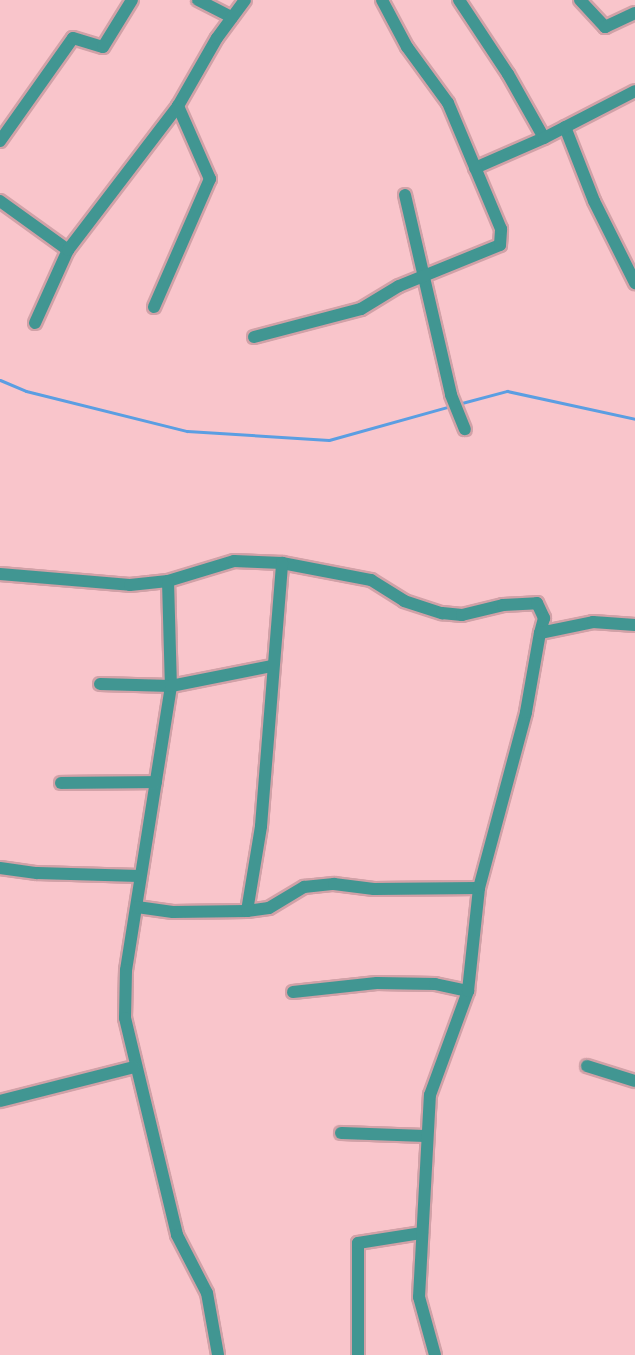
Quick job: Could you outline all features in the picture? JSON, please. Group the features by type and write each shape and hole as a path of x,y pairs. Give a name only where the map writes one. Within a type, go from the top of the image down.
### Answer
{"street":[{"path":"0,141 73,38 103,47 132,0"},
{"path":"198,0 232,17"},
{"path":"35,323 68,250 178,106 244,0"},
{"path":"254,337 360,309 423,277 500,245 501,229 448,103 407,47 382,0"},
{"path":"459,0 508,74 544,138"},
{"path":"580,0 605,27 635,13"},
{"path":"475,168 544,138 635,91"},
{"path":"154,307 210,179 178,106"},
{"path":"565,127 594,201 635,283"},
{"path":"405,195 451,395 465,429"},
{"path":"0,201 68,250"},
{"path":"0,574 130,585 168,581 234,561 282,563 371,580 404,601 442,613 462,615 502,605 537,603 544,618 526,712 479,888 468,991 433,1080 426,1136 419,1297 435,1355"},
{"path":"247,911 263,807 271,666 282,563"},
{"path":"168,581 171,686 139,876 137,907 126,970 125,1018 134,1066 177,1235 207,1293 218,1355"},
{"path":"540,633 593,622 635,625"},
{"path":"100,684 171,686 271,666"},
{"path":"61,783 156,782"},
{"path":"0,868 36,873 139,876"},
{"path":"137,907 173,912 247,911 269,908 304,887 334,884 374,889 479,888"},
{"path":"293,992 377,983 435,984 468,991"},
{"path":"0,1101 86,1082 134,1066"},
{"path":"587,1066 635,1080"},
{"path":"341,1133 426,1136"},
{"path":"358,1355 358,1243 422,1233"}],"waterway":[{"path":"0,380 26,391 187,431 329,440 451,406"},
{"path":"458,404 507,391 635,419"}]}
